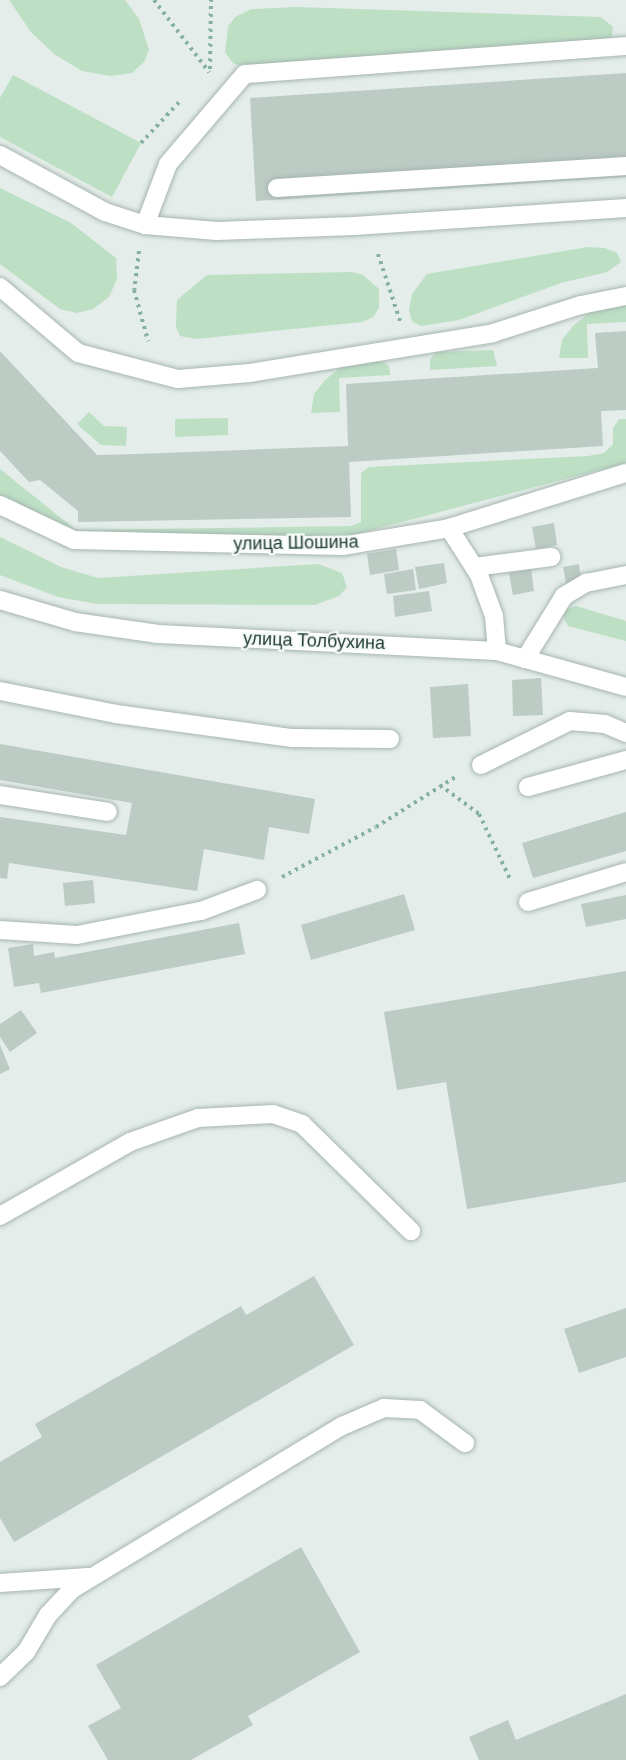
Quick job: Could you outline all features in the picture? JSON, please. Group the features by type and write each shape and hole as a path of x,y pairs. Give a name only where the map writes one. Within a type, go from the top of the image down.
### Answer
{"street":[{"path":"145,225 168,164 245,74 626,46"},
{"path":"0,155 105,212 145,225 217,231 626,208"},
{"path":"277,188 626,166"},
{"path":"0,287 78,353 178,379 250,373 408,345 493,333 581,305 626,296"},
{"name":"улица Шошина","path":"0,505 74,540 114,543 342,546 449,528 626,473"},
{"path":"449,528 474,567 494,616 497,651"},
{"path":"474,567 551,556"},
{"path":"525,659 564,596 586,583 626,575"},
{"name":"улица Толбухина","path":"0,600 75,622 158,634 497,651 626,687"},
{"path":"0,692 116,714 292,738 390,739"},
{"path":"481,765 570,722 605,724 626,733"},
{"path":"528,787 626,760"},
{"path":"0,795 108,812"},
{"path":"528,902 626,872"},
{"path":"0,930 56,936 77,935 201,911 257,890"},
{"path":"0,1216 130,1142 198,1118 273,1114 302,1124 411,1232"},
{"path":"0,1677 26,1652 48,1615 89,1577 342,1426 384,1408 420,1410 465,1443"},
{"path":"0,1583 89,1577"}],"path":[{"path":"154,0 210,73"},
{"path":"210,73 211,0"},
{"path":"210,73 245,74"},
{"path":"141,143 160,120"},
{"path":"145,225 134,290 157,373"},
{"path":"376,248 408,345"},
{"path":"257,890 376,827 439,785 481,765"},
{"path":"439,785 479,814 517,893 528,902"}],"green space":[{"path":"9,0 125,0 139,19 149,50 144,62 132,73 111,76 82,71 54,54 31,32"},
{"path":"296,7 601,17 613,27 612,36 605,43 241,66 233,63 225,52 228,27 235,17 252,9"},
{"path":"13,75 141,143 112,197 0,137 0,98"},
{"path":"0,188 71,223 116,258 117,279 109,297 93,309 77,313 60,309 0,264"},
{"path":"588,247 605,248 617,253 621,262 607,272 561,283 459,320 421,326 412,321 409,310 412,294 427,274"},
{"path":"352,272 363,275 379,289 379,308 373,317 362,322 196,339 180,336 176,327 177,300 207,275"},
{"path":"612,305 626,305 626,322 587,324 588,358 559,358 562,340 573,326 589,313"},
{"path":"493,350 497,366 430,370 430,359 437,352"},
{"path":"364,359 378,359 389,366 390,375 339,378 340,412 311,413 314,394 325,380 341,367"},
{"path":"89,412 104,426 127,427 126,446 101,445 77,424"},
{"path":"228,418 228,435 175,437 175,419"},
{"path":"619,419 626,419 626,463 345,537 169,540 74,534 0,497 0,469 76,530 352,526 361,522 361,473 369,467 588,456 604,453 613,444 613,428"},
{"path":"0,537 61,567 98,578 318,564 342,573 347,587 339,596 315,605 97,604 58,597 0,575"},
{"path":"576,606 626,621 626,641 568,626 563,616 567,609"}],"building":[{"path":"626,73 626,177 256,201 250,98"},
{"path":"626,331 626,410 601,411 603,446 349,462 351,517 78,522 78,511 40,480 29,482 0,451 0,351 97,455 137,454 348,446 346,384 598,368 595,333"},
{"path":"554,523 557,545 536,549 532,527"},
{"path":"396,549 399,570 370,575 367,554"},
{"path":"444,563 447,583 419,589 415,567"},
{"path":"579,564 581,580 566,583 563,567"},
{"path":"413,569 416,590 387,594 384,574"},
{"path":"531,569 534,591 513,595 509,573"},
{"path":"429,591 432,611 395,617 393,596"},
{"path":"541,678 543,715 513,716 512,680"},
{"path":"468,684 471,736 433,738 430,687"},
{"path":"0,744 315,799 309,834 269,827 264,860 204,849 197,891 9,863 7,879 0,878 0,817 126,835 132,803 0,780"},
{"path":"626,812 626,851 533,878 522,843"},
{"path":"93,880 95,903 65,906 63,883"},
{"path":"404,894 415,930 311,960 301,925"},
{"path":"626,895 626,919 586,927 581,904"},
{"path":"239,923 245,954 41,993 39,983 14,987 8,948 33,944 34,956 54,952 55,958"},
{"path":"626,971 626,1182 467,1209 446,1082 397,1090 384,1012"},
{"path":"21,1010 37,1033 10,1052 0,1037 0,1024"},
{"path":"0,1045 10,1069 0,1074"},
{"path":"314,1276 354,1345 14,1542 0,1518 0,1462 42,1437 35,1424 241,1306 246,1315"},
{"path":"626,1308 626,1357 579,1373 564,1329"},
{"path":"301,1547 360,1652 248,1716 253,1725 191,1760 108,1760 88,1726 121,1708 96,1665"},
{"path":"626,1694 626,1760 479,1760 469,1737 508,1720 516,1740"}]}
